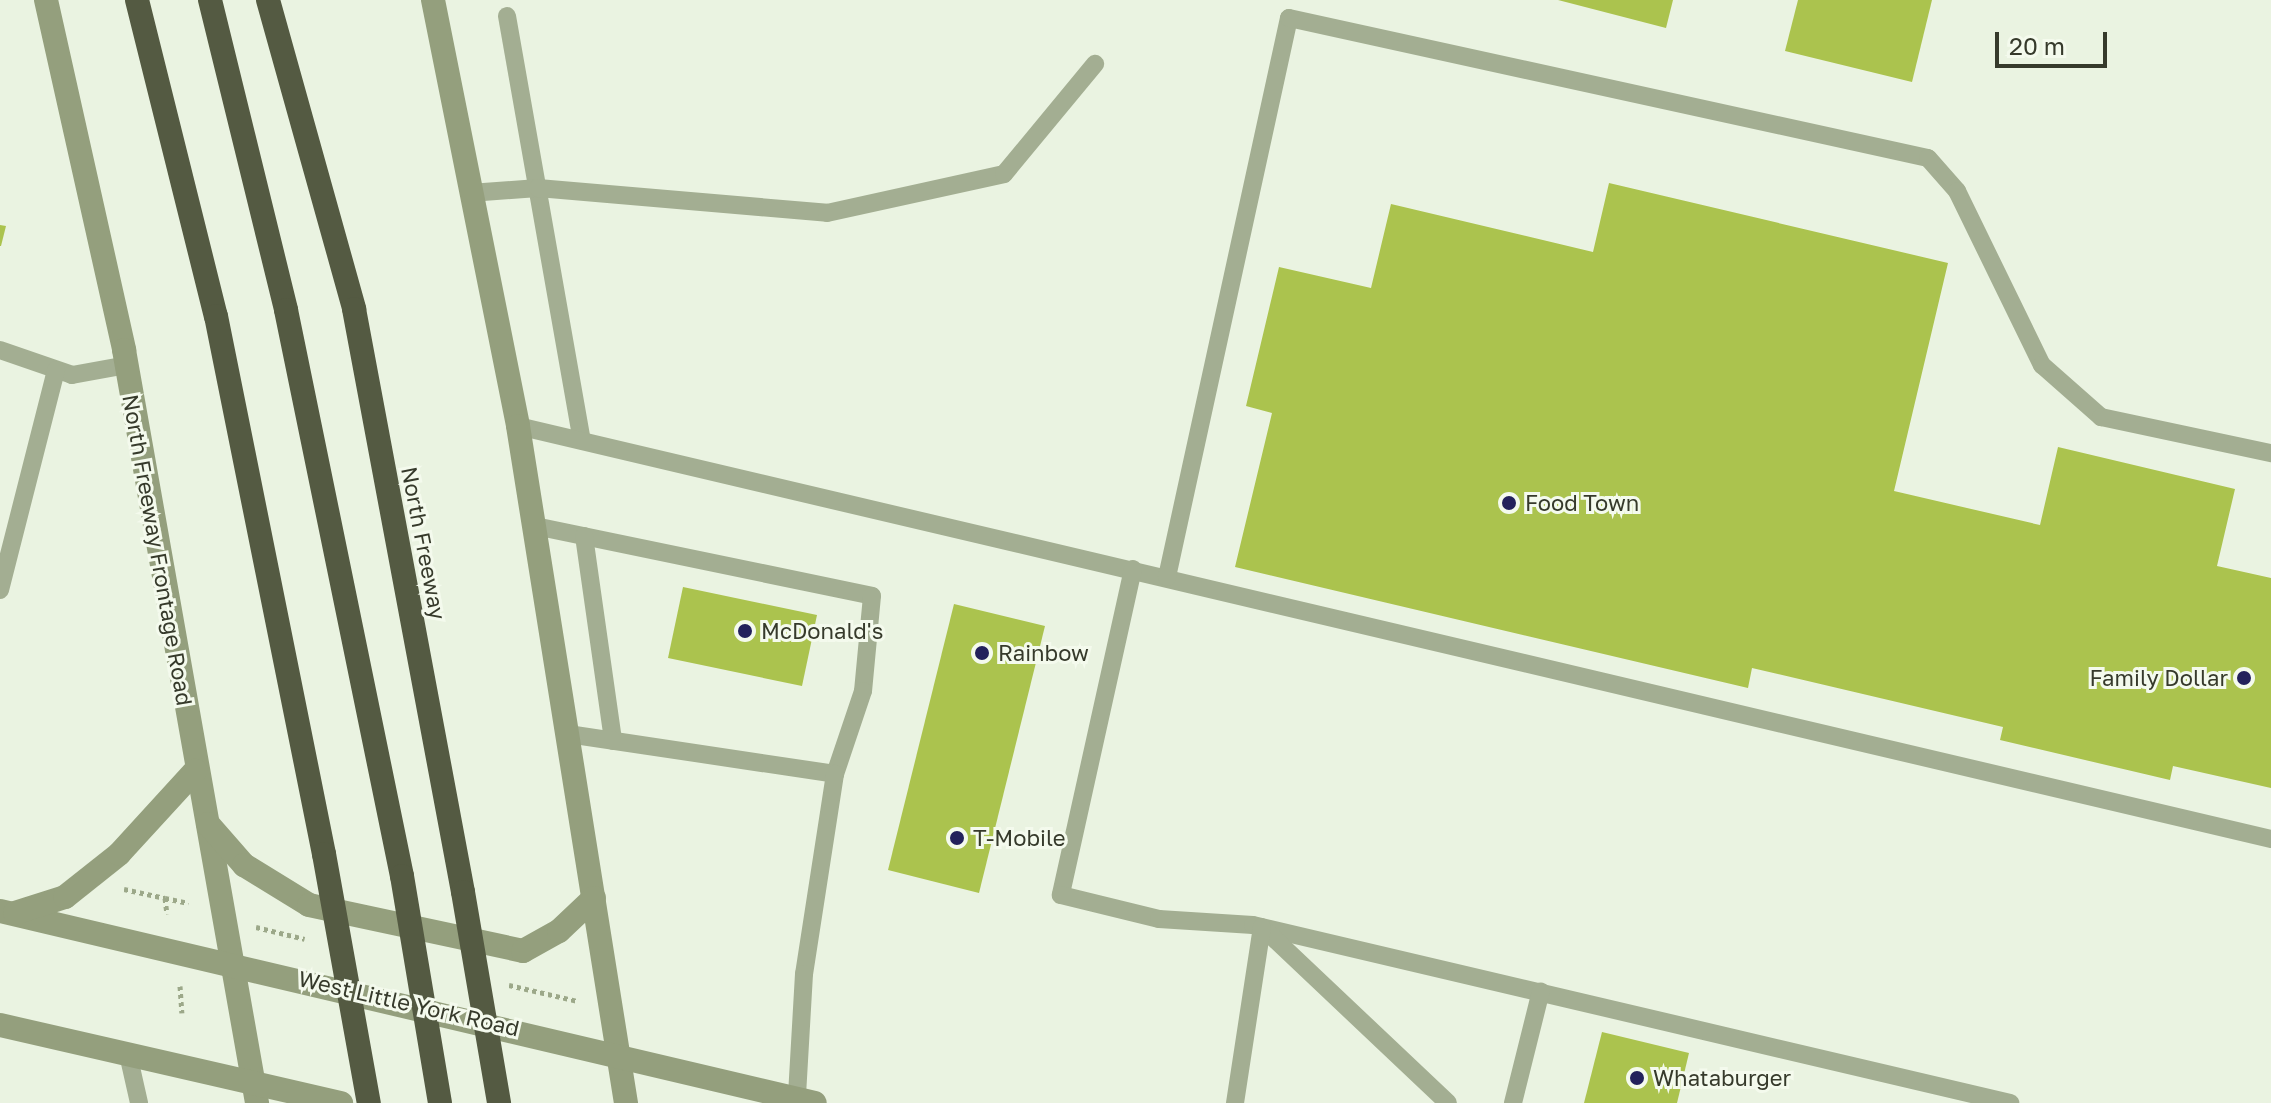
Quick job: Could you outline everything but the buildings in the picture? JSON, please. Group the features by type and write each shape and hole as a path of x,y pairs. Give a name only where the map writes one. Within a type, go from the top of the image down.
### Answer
{"highway":[{"path":"137,0 216,316 324,854 369,1103"},
{"path":"210,0 286,310 402,876 440,1103"},
{"name":"North Freeway","path":"268,0 354,309 463,892 499,1103"}],"main road":[{"name":"North Freeway Frontage Road","path":"46,0 127,365 195,771 256,1093"},
{"path":"433,0 518,426 626,1103"},
{"path":"7,912 65,897 119,854 195,771"},
{"path":"206,823 244,865 309,905 523,951 559,931 594,898"},
{"name":"West Little York Road","path":"7,912 616,1051 806,1100"},
{"path":"0,1025 128,1054 256,1093 341,1103"}],"lane":[{"path":"507,16 582,440"},
{"path":"1167,577 1289,18 1928,158 1957,191 2042,365 2101,417 2271,453"},
{"path":"470,193 538,188 827,213 1004,174 1095,64"},
{"path":"0,350 72,375 127,365"},
{"path":"0,590 56,370"},
{"path":"518,426 2271,839"},
{"path":"535,526 872,596 863,691 835,774 804,974 806,1100"},
{"path":"584,536 613,741"},
{"path":"1133,569 1061,895 1159,919 1262,927 2010,1103"},
{"path":"568,734 835,774"},
{"path":"1235,1103 1262,927"},
{"path":"1262,927 1448,1103"},
{"path":"1513,1103 1541,991"},
{"path":"128,1054 139,1103"}],"path":[{"path":"108,885 188,903"},
{"path":"165,898 167,914"},
{"path":"179,977 182,1013"}],"place":[{"name":"Food Town","path":"1509,503"},
{"name":"McDonald's","path":"745,631"},
{"name":"Rainbow","path":"982,653"},
{"name":"Family Dollar","path":"2244,678"},
{"name":"T-Mobile","path":"957,838"},
{"name":"Whataburger","path":"1637,1078"}]}
